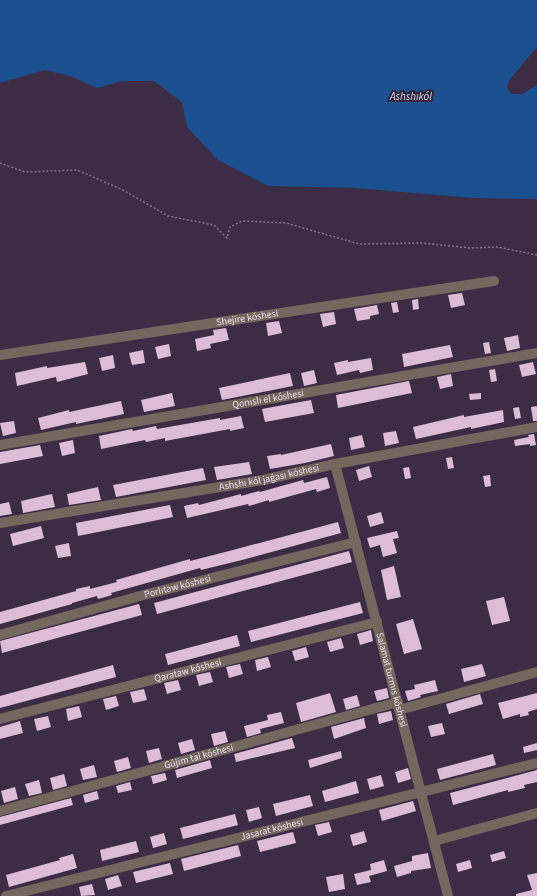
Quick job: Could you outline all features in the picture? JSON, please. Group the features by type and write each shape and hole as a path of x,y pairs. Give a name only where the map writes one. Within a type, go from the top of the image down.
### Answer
{"street":[{"name":"Shejire kóshesi","path":"0,355 494,281"},
{"name":"Qonıslı el kóshesi","path":"0,444 537,353"},
{"name":"Ashshı kól jaǵası kóshesi","path":"0,523 263,480 335,464 537,427"},
{"name":"Salamat turmıs kóshesi","path":"335,464 448,896"},
{"name":"Porlıtaw kóshesi","path":"0,634 140,596 356,542"},
{"name":"Qarataw kóshesi","path":"0,719 377,622"},
{"name":"Gújim tal kóshesi","path":"0,811 398,706 537,672"},
{"name":"Jasarat kóshesi","path":"6,896 537,763"},
{"path":"434,841 537,813"}],"path":[{"path":"0,162 24,172 77,170 123,190 168,216 214,225 226,238 230,227 242,221 286,223 359,244 422,243 470,248 498,247 537,254"}],"water":[{"name":"Ashshıkól","path":"0,0 537,0 537,49 534,50 508,82 507,88 512,94 522,94 537,85 537,199 472,198 355,188 268,186 218,160 187,127 182,102 154,81 122,81 97,88 73,77 45,70 0,83"}],"building":[{"path":"462,293 465,305 451,308 448,295"},
{"path":"418,299 419,309 413,310 412,300"},
{"path":"397,302 399,312 393,313 391,303"},
{"path":"377,305 379,314 370,316 370,319 357,321 354,309"},
{"path":"334,312 336,324 323,327 320,314"},
{"path":"279,321 282,333 268,336 266,323"},
{"path":"226,328 229,340 210,344 211,348 197,351 195,339 214,335 213,330"},
{"path":"518,335 520,348 507,351 504,338"},
{"path":"489,342 491,353 485,354 483,343"},
{"path":"169,344 171,356 158,359 155,347"},
{"path":"450,345 453,357 404,367 402,354"},
{"path":"143,350 145,363 132,365 129,353"},
{"path":"113,355 115,368 102,371 99,358"},
{"path":"371,358 373,370 360,373 359,370 337,375 334,363"},
{"path":"85,362 88,374 57,382 56,377 17,386 15,373 47,366 47,368"},
{"path":"533,362 536,374 522,377 519,365"},
{"path":"495,369 497,381 491,382 489,370"},
{"path":"314,370 317,383 304,386 301,373"},
{"path":"290,373 293,386 222,400 219,388"},
{"path":"451,374 453,386 440,389 437,377"},
{"path":"409,381 412,393 338,408 336,395"},
{"path":"172,393 175,406 144,412 141,400"},
{"path":"481,393 481,399 470,400 469,394"},
{"path":"311,400 314,413 265,422 262,409"},
{"path":"121,401 124,414 76,424 76,422 41,430 38,418 69,410 69,412"},
{"path":"537,406 537,421 533,421 531,407"},
{"path":"519,407 521,418 515,419 513,408"},
{"path":"503,410 504,422 471,429 471,427 416,439 413,427 464,415 464,417"},
{"path":"241,416 244,428 230,431 230,429 165,441 165,438 146,442 145,440 101,449 99,436 132,429 133,431 156,426 157,429 220,418 220,420"},
{"path":"14,421 16,433 3,436 0,423"},
{"path":"396,431 399,443 385,446 383,433"},
{"path":"534,434 536,445 530,446 530,444 515,446 514,440 529,437 528,435"},
{"path":"362,435 365,447 351,450 349,438"},
{"path":"73,440 75,453 62,456 59,443"},
{"path":"331,444 334,456 270,469 267,456 281,455"},
{"path":"40,445 43,456 0,464 0,452"},
{"path":"452,457 454,468 448,469 446,458"},
{"path":"249,462 252,474 217,480 214,467"},
{"path":"369,466 372,477 359,481 356,470"},
{"path":"409,467 411,478 405,479 403,468"},
{"path":"203,468 206,480 116,497 113,485"},
{"path":"490,475 491,486 485,487 483,476"},
{"path":"327,477 330,488 317,492 316,489 269,502 269,500 249,506 248,504 187,518 184,506 198,503 199,505 241,494 241,496 260,492 303,480 304,483"},
{"path":"98,487 101,500 69,505 67,494"},
{"path":"52,494 55,507 23,513 21,501"},
{"path":"9,502 12,514 0,516 0,504"},
{"path":"170,505 173,517 78,536 76,523"},
{"path":"381,512 384,523 370,527 367,516"},
{"path":"338,522 341,533 242,560 201,570 200,568 111,593 112,595 98,599 97,596 0,624 0,612 76,591 76,589 90,586 90,589 190,559 190,561"},
{"path":"41,526 44,538 13,546 10,534"},
{"path":"397,531 399,538 393,539 397,553 383,557 380,545 370,548 367,538"},
{"path":"69,543 71,556 58,558 55,546"},
{"path":"349,551 352,562 157,614 154,603"},
{"path":"394,566 401,597 387,600 381,570"},
{"path":"504,597 510,621 492,625 486,601"},
{"path":"360,602 363,613 251,642 248,631"},
{"path":"139,604 142,615 2,653 0,641"},
{"path":"413,619 422,649 404,654 396,624"},
{"path":"371,630 373,641 360,645 357,634"},
{"path":"237,635 240,646 168,665 165,654"},
{"path":"341,638 344,648 330,652 327,642"},
{"path":"306,647 309,657 295,661 292,651"},
{"path":"268,657 271,667 257,671 255,660"},
{"path":"240,664 243,674 229,678 226,667"},
{"path":"482,664 486,676 464,682 461,669"},
{"path":"113,665 116,677 0,708 0,696"},
{"path":"210,672 213,682 199,686 196,675"},
{"path":"178,680 181,690 167,694 164,683"},
{"path":"435,680 438,691 420,695 421,697 408,701 405,691 415,689 414,685"},
{"path":"387,688 389,698 377,701 374,691"},
{"path":"144,689 147,700 133,703 130,692"},
{"path":"330,693 336,712 301,722 296,703"},
{"path":"537,693 537,709 528,712 529,715 520,717 520,714 503,719 498,703"},
{"path":"480,694 483,704 449,714 446,704"},
{"path":"357,695 360,706 346,710 343,699"},
{"path":"116,696 119,706 106,710 103,699"},
{"path":"79,706 82,717 68,721 66,709"},
{"path":"391,711 393,720 379,724 377,714"},
{"path":"281,712 284,723 260,729 261,733 247,737 244,726 268,720 267,715"},
{"path":"48,716 51,727 37,731 34,719"},
{"path":"364,718 366,728 334,739 331,727"},
{"path":"20,721 23,733 0,739 0,727"},
{"path":"442,723 445,734 431,737 428,726"},
{"path":"225,731 228,742 214,746 211,734"},
{"path":"292,738 295,748 236,762 234,754"},
{"path":"192,739 195,750 181,754 178,743"},
{"path":"537,743 537,750 524,753 523,747"},
{"path":"159,748 162,759 149,763 146,751"},
{"path":"341,751 342,758 310,768 308,760"},
{"path":"493,754 496,765 440,780 437,769"},
{"path":"128,757 131,768 117,772 114,761"},
{"path":"210,760 212,768 177,778 175,770"},
{"path":"94,765 97,777 83,780 80,769"},
{"path":"408,768 411,779 398,783 395,772"},
{"path":"537,770 537,782 524,785 525,788 508,792 508,790 453,805 450,793"},
{"path":"165,773 167,780 153,784 151,776"},
{"path":"64,774 67,786 53,790 50,778"},
{"path":"381,775 384,786 370,790 367,779"},
{"path":"39,780 42,793 29,796 25,784"},
{"path":"356,781 359,793 325,802 322,791"},
{"path":"130,782 132,790 118,793 116,786"},
{"path":"15,787 18,799 4,803 1,791"},
{"path":"97,791 99,799 85,803 83,795"},
{"path":"310,795 313,806 276,816 273,804"},
{"path":"71,798 73,805 0,825 0,817"},
{"path":"413,801 416,811 382,821 379,810"},
{"path":"259,807 262,818 249,822 246,810"},
{"path":"235,814 238,825 183,839 180,828"},
{"path":"329,822 332,832 318,836 315,825"},
{"path":"364,831 367,842 353,846 350,835"},
{"path":"293,832 296,843 260,852 257,841"},
{"path":"164,833 167,844 153,848 150,837"},
{"path":"136,841 139,852 102,861 100,850"},
{"path":"238,845 241,856 184,871 181,859"},
{"path":"504,851 506,858 492,862 490,855"},
{"path":"428,853 431,868 411,871 411,873 397,877 394,866 412,861 412,856"},
{"path":"73,854 77,868 9,887 6,875 60,860 59,858"},
{"path":"384,860 387,871 369,876 371,882 357,885 354,874 371,870 370,864"},
{"path":"470,860 472,868 458,872 456,864"},
{"path":"170,863 173,874 136,883 133,872"},
{"path":"537,873 537,896 516,896 516,894 532,890 527,875"},
{"path":"343,874 345,889 329,892 326,877"},
{"path":"118,875 122,886 108,890 105,879"},
{"path":"92,884 95,895 81,896 79,887"}]}
